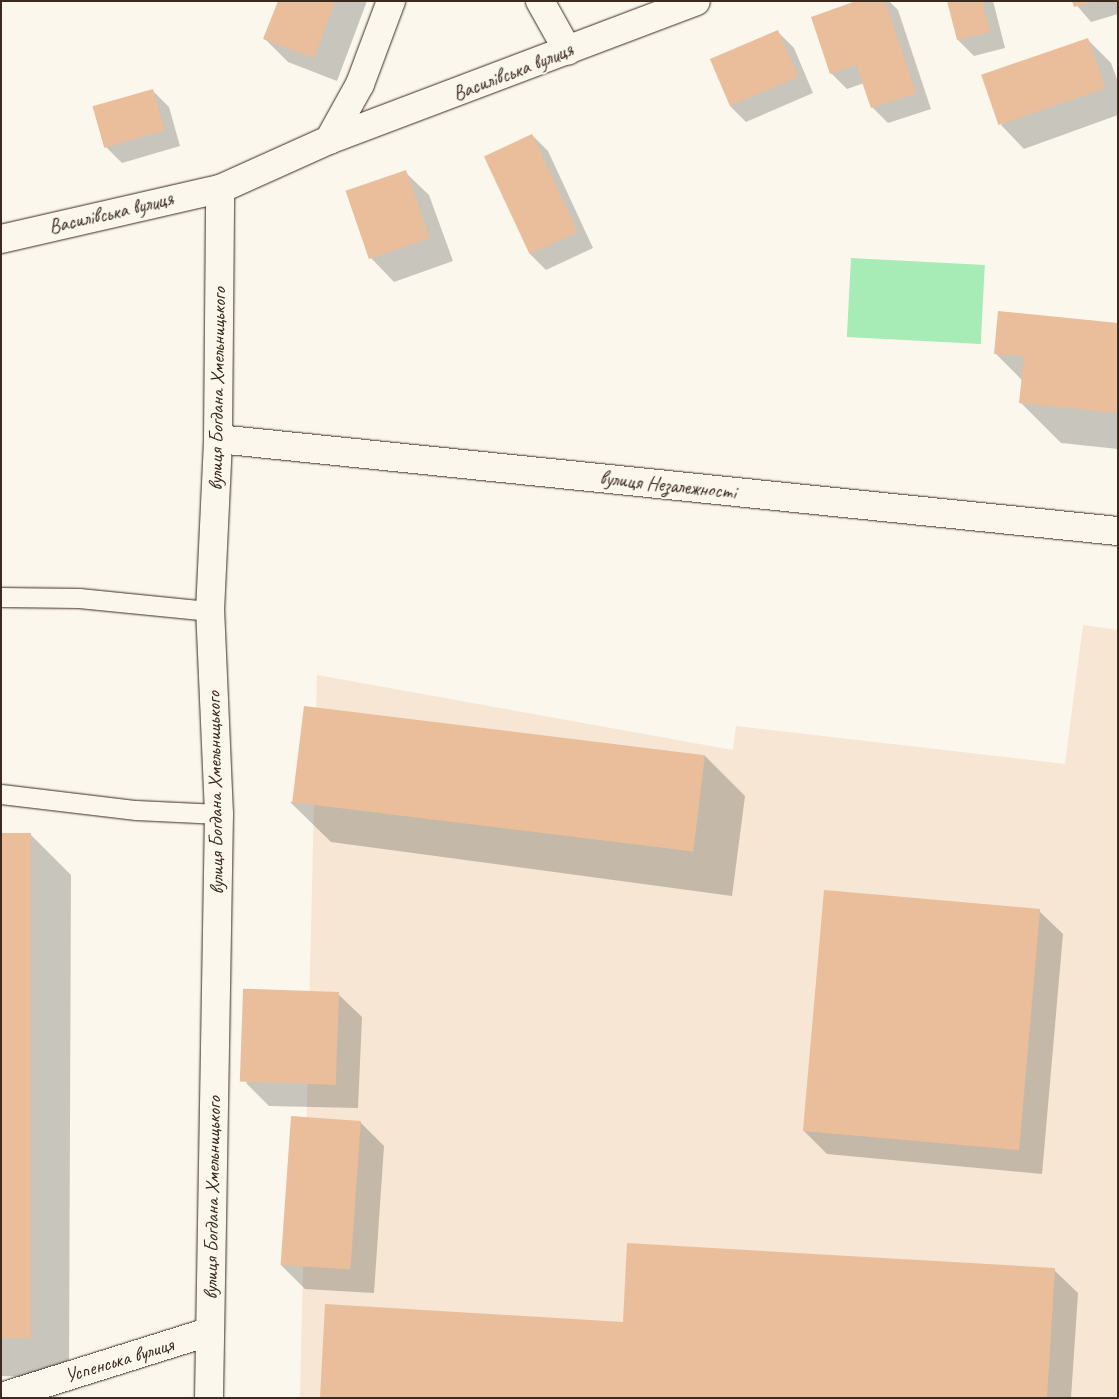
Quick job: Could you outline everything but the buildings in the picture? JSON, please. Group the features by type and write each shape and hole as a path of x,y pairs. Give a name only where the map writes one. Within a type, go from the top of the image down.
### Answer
{"street":[{"path":"329,140 360,84 391,1"},
{"path":"540,1 568,51"},
{"name":"Василівська вулиця","path":"1,239 220,189 329,140 696,1"},
{"name":"вулиця Богдана Хмельницького","path":"209,1398 219,814 210,612 218,439 220,189"},
{"name":"вулиця Незалежності","path":"218,439 1118,531"},
{"name":"Успенська вулиця","path":"1,1397 209,1332"}],"lane":[{"path":"1,597 79,598 210,612"},
{"path":"1,794 136,810 219,814"}],"shaded area":[{"path":"1083,625 1118,630 1118,1398 300,1398 317,675 733,750 736,726 1065,764"}],"green space":[{"path":"851,258 985,265 981,344 847,337"}]}
